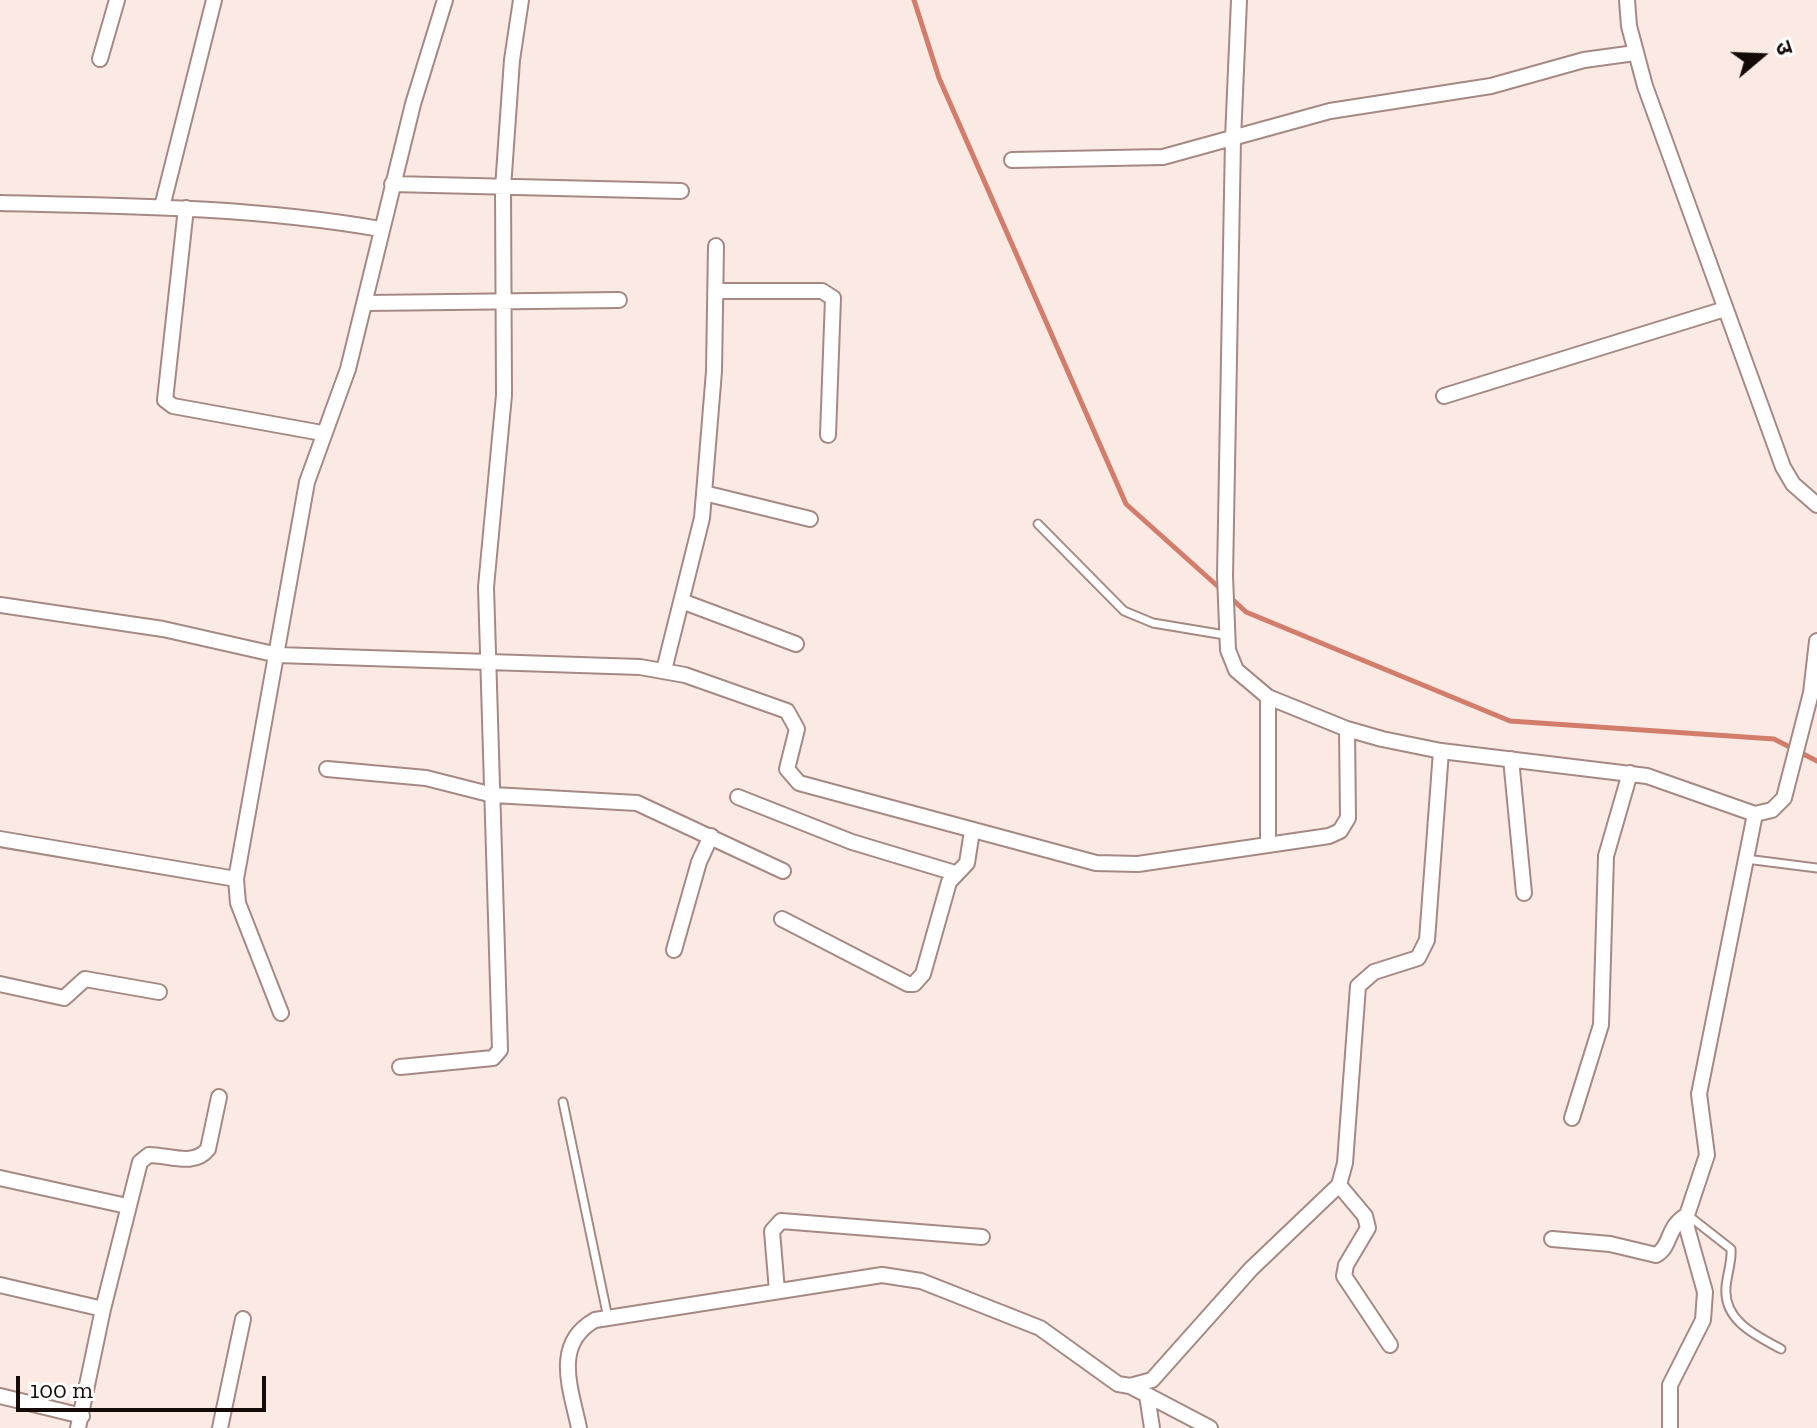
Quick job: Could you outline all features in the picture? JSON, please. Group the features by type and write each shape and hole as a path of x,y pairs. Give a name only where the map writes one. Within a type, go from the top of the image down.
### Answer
{"street":[{"path":"100,59 117,0"},
{"path":"162,207 214,0"},
{"path":"281,1013 238,903 236,879 302,506 322,433 348,369 366,303 380,229 445,0"},
{"path":"400,1067 493,1058 500,1050 487,564 504,395 503,188 509,89 521,0"},
{"path":"1239,0 1233,139 1225,576 1225,635 1236,670 1268,697 1347,729 1441,751 1630,773 1755,814 1779,805 1794,766 1814,695 1817,641"},
{"path":"1627,0 1635,53 1788,478 1817,505"},
{"path":"1012,160 1163,157 1330,111 1491,86 1584,60 1635,53"},
{"path":"392,184 681,191"},
{"path":"0,203 186,208 297,216 380,229"},
{"path":"186,208 165,400 173,406 322,433"},
{"path":"664,670 701,532 714,383 716,246"},
{"path":"716,291 822,291 833,298 828,435"},
{"path":"366,303 619,300"},
{"path":"1444,396 1725,309"},
{"path":"704,493 810,519"},
{"path":"684,602 796,644"},
{"path":"0,605 163,629 278,655 664,670 787,711 797,729 787,769 799,783 1075,860 1118,865 1329,836 1346,824 1347,729"},
{"path":"1268,697 1268,845"},
{"path":"1130,1386 1152,1380 1162,1371 1251,1269 1339,1185 1345,1163 1358,986 1374,972 1418,958 1427,940 1441,751"},
{"path":"1511,759 1524,893"},
{"path":"327,769 426,778 493,795 637,803 783,871"},
{"path":"1572,1118 1601,1025 1606,856 1630,773"},
{"path":"738,797 852,842 955,873"},
{"path":"1670,1428 1670,1385 1699,1331 1705,1307 1701,1273 1687,1237 1687,1215 1707,1155 1699,1094 1755,814"},
{"path":"782,919 908,984 914,984 923,974 949,882 967,863 972,831"},
{"path":"674,950 699,862 711,836"},
{"path":"0,839 236,879"},
{"path":"0,984 64,998 85,979 159,992"},
{"path":"0,1396 80,1422 127,1206 143,1158 154,1155 198,1158 208,1149 219,1097"},
{"path":"0,1178 127,1206"},
{"path":"1339,1185 1365,1216 1368,1228 1346,1265 1345,1281 1390,1345"},
{"path":"1552,1239 1610,1244 1656,1255 1665,1249 1673,1225 1687,1215"},
{"path":"777,1291 772,1231 781,1221 982,1237"},
{"path":"579,1428 567,1365 569,1349 583,1327 608,1318 899,1275 1040,1328 1118,1384 1130,1386 1210,1428"},
{"path":"0,1285 103,1309"},
{"path":"220,1428 243,1319"},
{"path":"1147,1395 1152,1428"}],"lane":[{"path":"1038,524 1124,611 1153,623 1225,635"},
{"path":"1746,859 1817,868"},
{"path":"563,1102 608,1318"},
{"path":"1687,1215 1731,1249 1726,1295 1738,1321 1748,1331 1781,1349"}],"waterway":[{"path":"914,0 939,78 1126,504 1223,591"},
{"path":"1231,598 1246,612 1510,721 1774,739 1817,761"}]}
